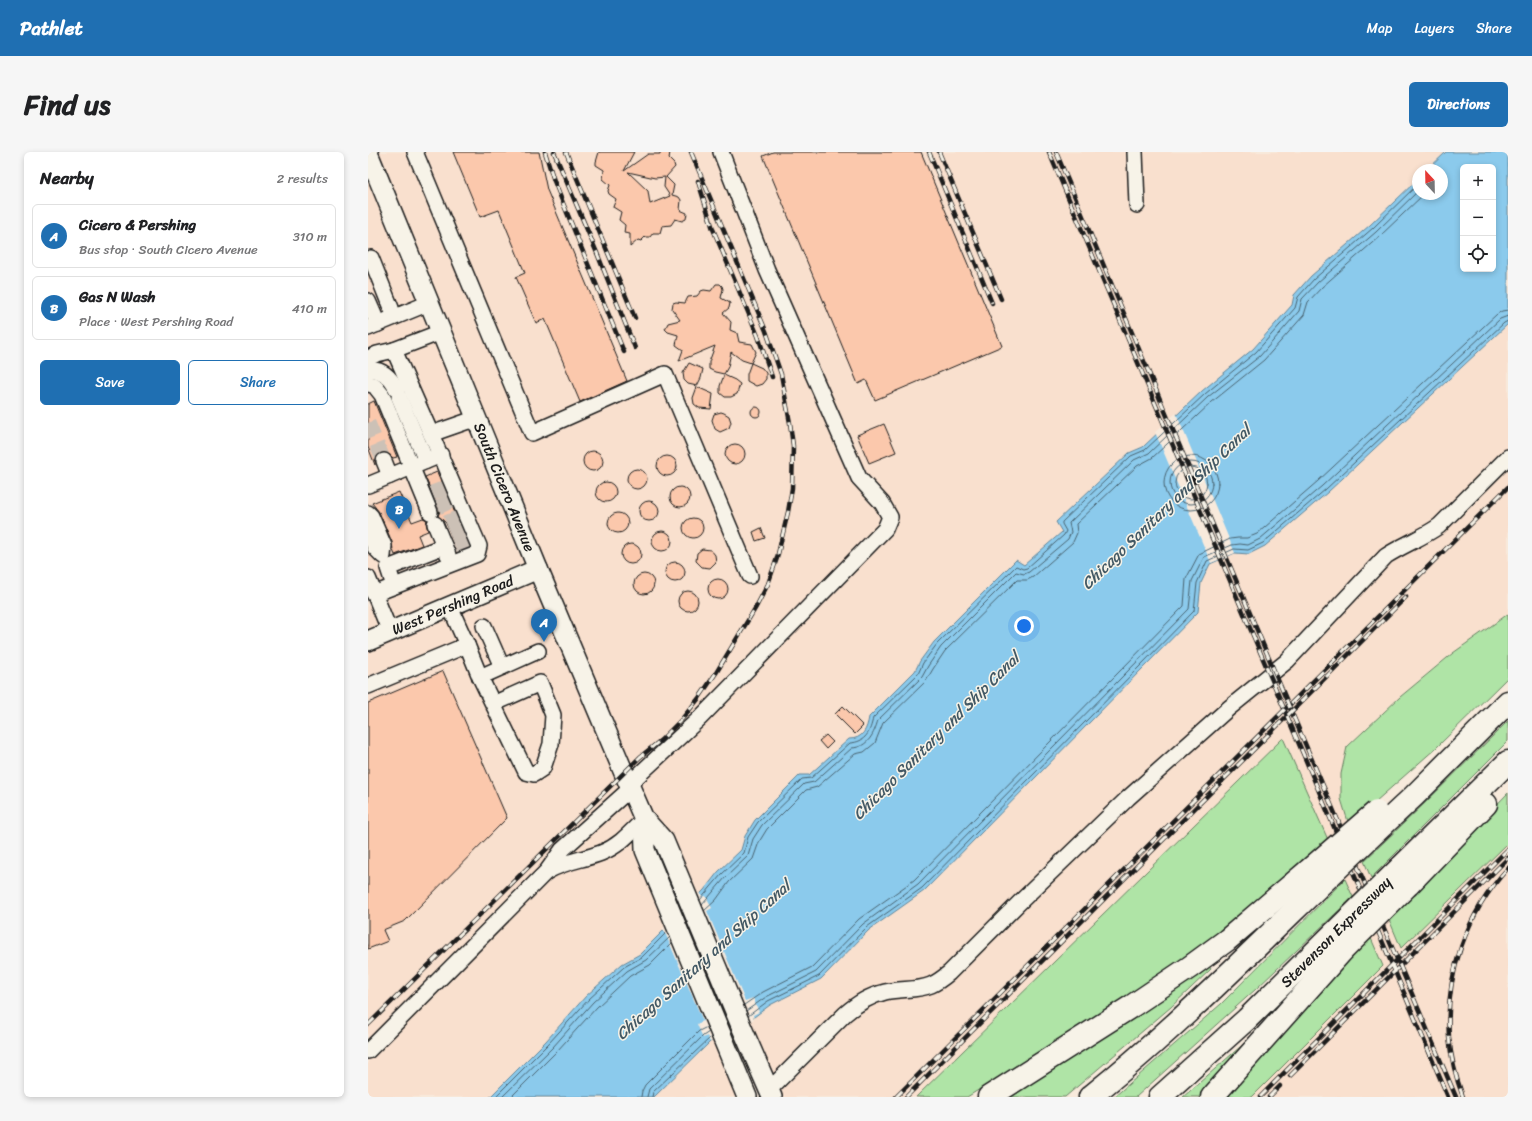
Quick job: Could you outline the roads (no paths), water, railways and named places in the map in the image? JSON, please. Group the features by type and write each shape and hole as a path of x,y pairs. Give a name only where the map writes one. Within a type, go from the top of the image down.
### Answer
{"highway":[{"path":"1090,1097 1181,1018 1226,976 1313,879 1379,819 1414,796 1508,702"},
{"name":"Stevenson Expressway","path":"1160,1097 1247,1019 1339,941 1404,877 1508,762"},
{"path":"1404,877 1508,782"},
{"path":"989,1097 1132,1006 1190,967 1313,879"},
{"path":"1212,1097 1339,941"}],"main road":[{"name":"South Cicero Avenue","path":"368,153 373,179 430,303 538,569 644,819 664,841 770,1093"},
{"name":"West Pershing Road","path":"368,641 538,569"},
{"name":"South Cicero Avenue","path":"644,819 645,850 667,907 747,1097"}],"lane":[{"path":"415,152 532,433 665,374 750,576"},
{"path":"368,1051 547,871 562,850 700,718 885,529 890,516 882,503 858,478 767,270 721,152"},
{"path":"1135,152 1137,205"},
{"path":"368,260 371,258 392,308"},
{"path":"368,301 373,326 430,303"},
{"path":"368,358 441,332"},
{"path":"374,594 394,586 449,521 441,455 394,350"},
{"path":"368,370 373,369 382,372 394,385 426,461"},
{"path":"368,384 374,385 382,395 412,467 449,521"},
{"path":"432,434 477,418"},
{"path":"404,447 418,441"},
{"path":"368,485 441,455"},
{"path":"770,1093 858,1002 871,996 886,992 930,986 949,973 1128,798 1229,708 1287,661 1386,556 1439,526 1508,457"},
{"path":"384,461 390,476"},
{"path":"368,513 371,516 384,546 385,562"},
{"path":"385,562 449,521"},
{"path":"368,529 375,548 385,562 394,586"},
{"path":"368,578 390,632"},
{"path":"450,607 480,677 493,704 526,772 534,774 543,768 551,744 553,715 540,683 493,704"},
{"path":"484,626 502,667"},
{"path":"368,686 467,645"},
{"path":"480,677 538,651"},
{"path":"547,871 558,865 600,854 613,848 644,819"}],"water":[{"name":"Chicago Sanitary and Ship Canal","path":"1446,152 1508,152 1508,324 1328,492 1265,546 1249,554 1235,553 1210,564 1201,583 1198,612 924,891 869,930 821,979 770,1005 750,1020 710,1042 654,1097 490,1097 546,1041 586,996 622,964 640,954 704,890 718,872 741,850 745,836 755,820 800,775 809,775 849,739 854,739 864,732 869,717 915,671 920,661 934,642 1016,560 1024,565 1062,532 1056,522 1129,453 1143,447 1202,391 1253,349 1292,305 1294,295 1311,276 1370,225 1412,185 1412,200 1448,200 1448,164 1433,164","holes":["1187,472 1198,473 1203,483 1197,493 1193,495 1182,491 1179,480"]}],"tunnel":[{"path":"368,423 384,461"},
{"path":"432,493 445,488"},
{"path":"438,507 451,501"},
{"path":"446,523 458,518"},
{"path":"450,534 463,529"},
{"path":"455,547 468,541"}],"railway":[{"path":"545,152 554,181 624,352"},
{"path":"554,152 635,348"},
{"path":"566,152 635,318"},
{"path":"368,1025 640,757 661,740 682,719 716,673 756,607 768,584 777,558 792,488 793,446 790,423 781,374 766,331 691,152"},
{"path":"929,152 992,303"},
{"path":"939,152 1001,299"},
{"path":"1049,152 1448,1097"},
{"path":"1056,152 1289,706 1456,1097"},
{"path":"698,181 713,229 758,336 772,377"},
{"path":"896,1097 1508,487"},
{"path":"906,1097 1406,597"},
{"path":"1260,1097 1508,849"},
{"path":"1290,1076 1508,858"},
{"path":"1463,1097 1454,1068 1449,1037 1449,1014 1455,968 1461,946 1480,905 1508,868"},
{"path":"1269,1097 1280,1086"}],"place":[{"name":"Gas N Wash","path":"399,529"},
{"name":"Cicero & Pershing","path":"544,642"}]}
